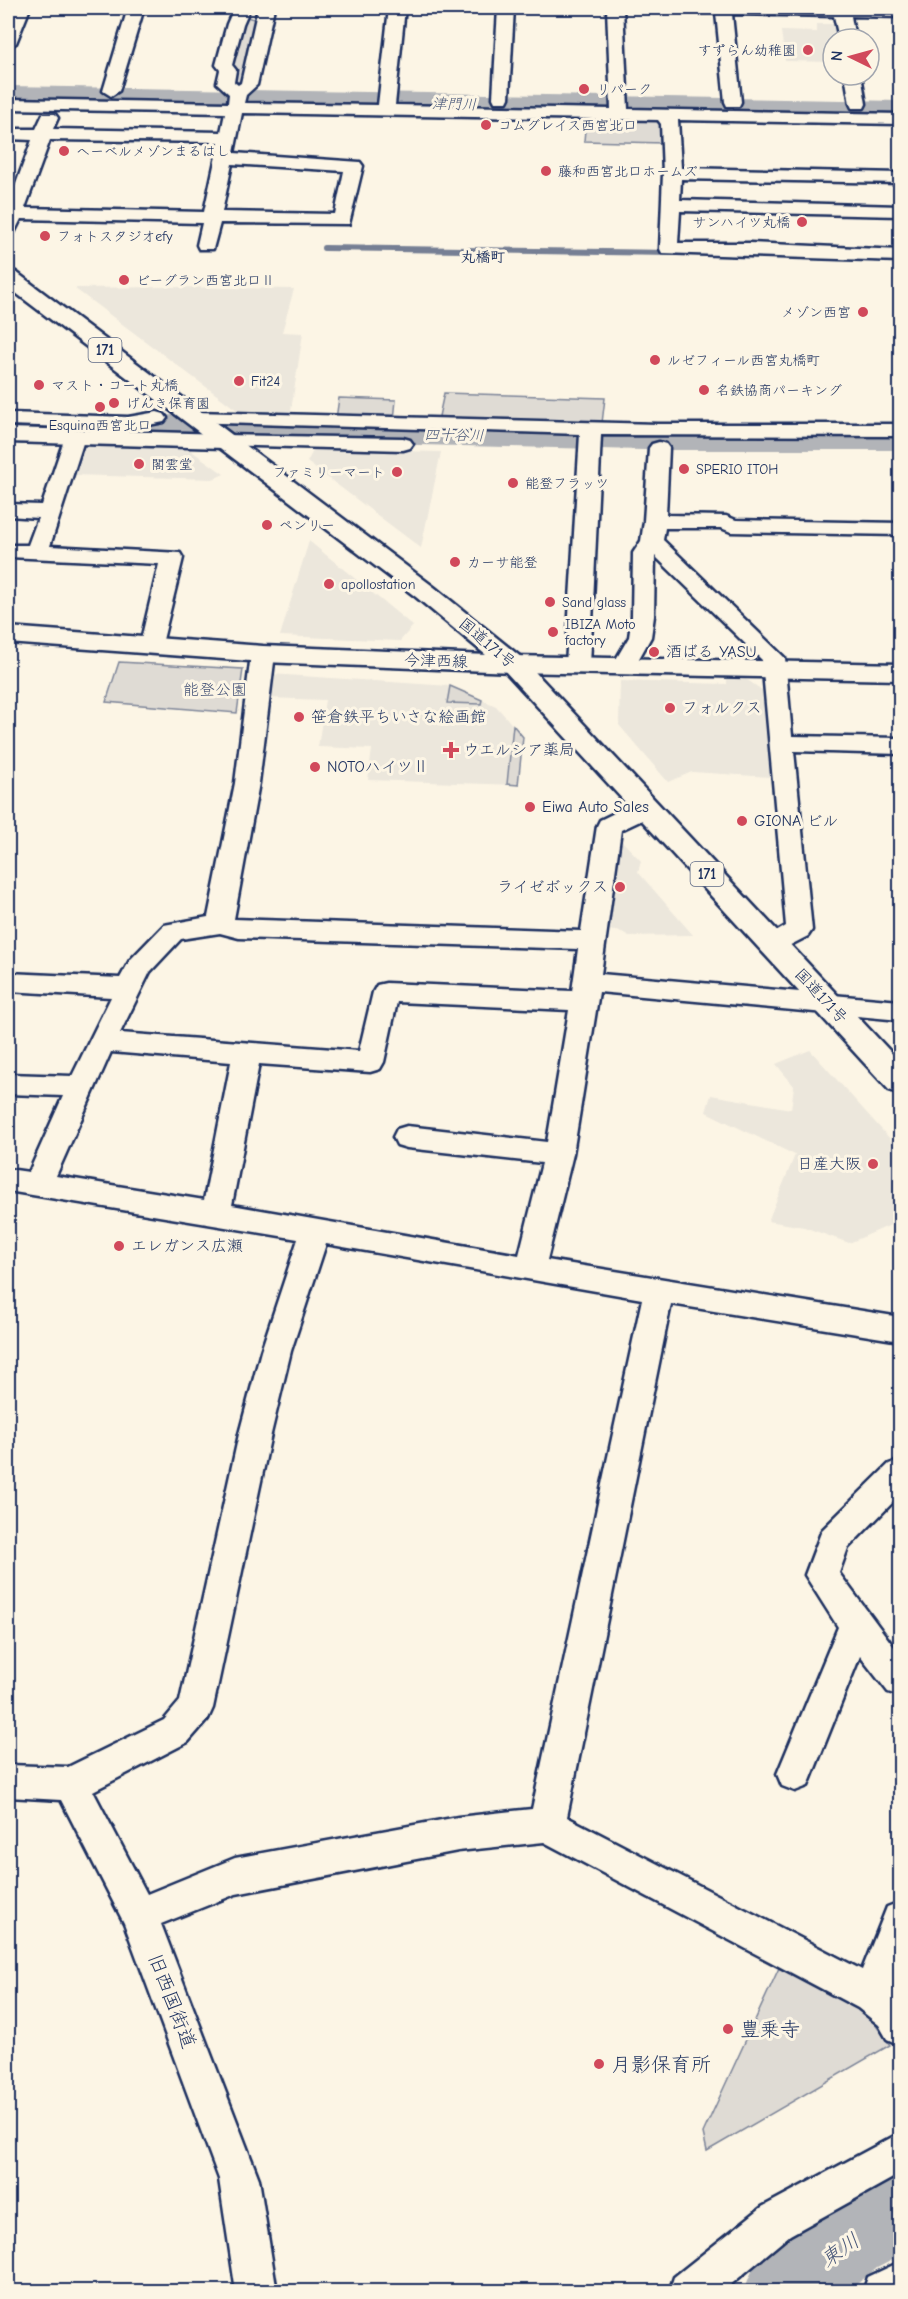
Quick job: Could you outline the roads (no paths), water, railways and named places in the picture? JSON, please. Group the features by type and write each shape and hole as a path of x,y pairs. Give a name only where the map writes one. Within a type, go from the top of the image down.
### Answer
{"main road":[{"name":"国道171号","path":"8,277 425,592 513,664 900,1082"},
{"path":"8,435 75,437 209,429"},
{"name":"今津西線","path":"8,635 263,654 513,664 900,672"}],"street":[{"path":"8,44 22,8"},
{"path":"111,91 136,8"},
{"path":"236,100 225,83 228,70 224,64 242,8"},
{"path":"206,244 236,100 249,85 266,8"},
{"path":"386,103 397,8"},
{"path":"501,98 506,8"},
{"path":"615,8 619,107"},
{"path":"694,8 841,9 900,12"},
{"path":"723,8 733,102"},
{"path":"841,9 845,27"},
{"path":"855,87 858,104"},
{"path":"8,91 111,91 236,100"},
{"path":"8,104 236,100 386,103 501,98 619,107 669,119 672,173 669,249 750,249 900,256"},
{"path":"386,103 436,111 733,102 900,104"},
{"path":"8,231 11,213 54,104"},
{"path":"663,116 678,114 900,119"},
{"path":"8,134 229,137"},
{"path":"11,213 343,220 354,165 224,159"},
{"path":"672,173 900,178"},
{"path":"671,205 900,211"},
{"path":"8,419 128,423 157,418"},
{"path":"209,429 504,438 900,430"},
{"path":"209,429 426,444"},
{"path":"37,552 75,437"},
{"path":"591,437 659,448 900,446"},
{"path":"578,665 591,437"},
{"path":"624,666 640,637 643,616 644,553 653,531 659,448"},
{"path":"8,510 51,512"},
{"path":"653,531 726,522 731,526 900,529"},
{"path":"653,531 773,658 799,930 773,945"},
{"path":"8,551 172,558 151,644"},
{"path":"220,924 247,783 263,654"},
{"path":"781,743 900,746"},
{"path":"530,1269 559,1154 586,991 609,826 646,808"},
{"path":"38,1184 81,1086 140,967 172,932 220,924 239,929 593,940"},
{"path":"8,982 129,988"},
{"path":"104,1042 370,1062 386,992 586,991 900,1010"},
{"path":"216,1214 247,1052"},
{"path":"8,1084 81,1086"},
{"path":"407,1137 559,1154"},
{"path":"8,1180 659,1291 900,1329"},
{"path":"8,1781 70,1784 176,1731 196,1708 255,1434 276,1351 315,1231"},
{"path":"547,1825 659,1291"},
{"path":"900,1474 834,1540 822,1575 856,1625 900,1681"},
{"path":"795,1774 856,1625"},
{"name":"旧西国街道","path":"70,1784 139,1914 239,2180 257,2292"},
{"path":"139,1914 235,1876 458,1834 547,1825 871,1995 892,2012 900,2026"},
{"path":"871,1995 900,1920"},
{"path":"689,2292 776,2221 900,2153"},
{"path":"883,2292 900,2282"}],"waterway":[{"name":"津門川","path":"8,96 900,111"},
{"path":"324,248 673,253"},
{"name":"四十谷川","path":"8,427 159,427 643,438 900,438"},
{"name":"東川","path":"783,2292 849,2240 900,2215"}],"place":[{"name":"すずらん幼稚園","path":"808,50"},
{"name":"リパーク","path":"584,89"},
{"name":"コムグレイス西宮北口","path":"486,125"},
{"name":"ヘーベルメゾンまるはし","path":"64,151"},
{"name":"藤和西宮北口ホームズ","path":"546,171"},
{"name":"サンハイツ丸橋","path":"802,222"},
{"name":"フォトスタジオefy","path":"45,236"},
{"name":"ビーグラン西宮北口Ⅱ","path":"124,280"},
{"name":"メゾン西宮","path":"863,312"},
{"name":"ルゼフィール西宮丸橋町","path":"655,360"},
{"name":"Fit24","path":"239,381"},
{"name":"マスト・コート丸橋","path":"39,385"},
{"name":"名鉄協商パーキング","path":"704,390"},
{"name":"げんき保育園","path":"114,403"},
{"name":"Esquina西宮北口","path":"100,407"},
{"name":"閣雲堂","path":"139,464"},
{"name":"SPERIO ITOH","path":"684,469"},
{"name":"ファミリーマート","path":"397,472"},
{"name":"能登フラッツ","path":"513,483"},
{"name":"ペンリー","path":"267,525"},
{"name":"カーサ能登","path":"455,562"},
{"name":"apollostation","path":"329,584"},
{"name":"Sand glass","path":"550,602"},
{"name":"IBIZA Moto factory","path":"553,632"},
{"name":"酒ばる YASU","path":"654,652"},
{"name":"フォルクス","path":"670,708"},
{"name":"笹倉鉄平ちいさな絵画館","path":"299,717"},
{"name":"ウエルシア薬局","path":"451,750"},
{"name":"NOTOハイツⅡ","path":"315,767"},
{"name":"Eiwa Auto Sales","path":"530,807"},
{"name":"GIONA ビル","path":"742,821"},
{"name":"ライゼボックス","path":"620,887"},
{"name":"日産大阪","path":"873,1164"},
{"name":"エレガンス広瀬","path":"119,1246"},
{"name":"豊乗寺","path":"728,2029"},
{"name":"月影保育所","path":"599,2064"}],"district":[{"name":"丸橋町","path":"483,257"}],"park label":[{"name":"能登公園","path":"215,690"}]}
